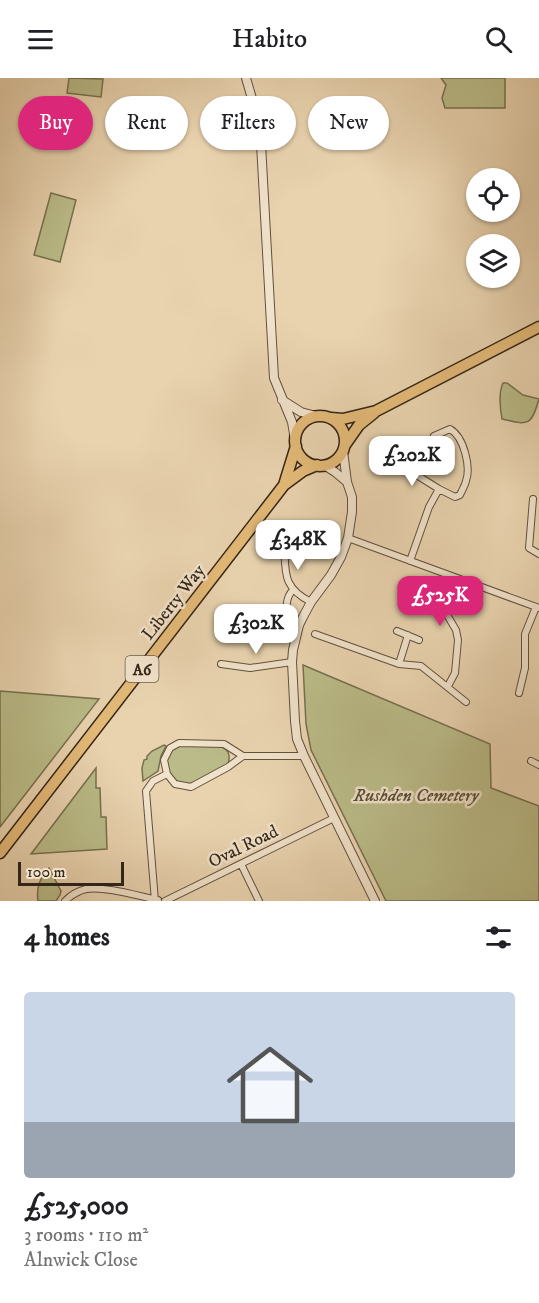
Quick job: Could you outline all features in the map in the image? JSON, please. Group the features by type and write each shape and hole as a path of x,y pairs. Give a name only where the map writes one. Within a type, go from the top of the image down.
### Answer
{"highway":[{"path":"376,411 360,425 335,461 321,465 306,461 298,452 296,443 299,427 309,418 323,416 344,419 376,411 539,327"},
{"path":"331,418 343,429 344,448"},
{"name":"Liberty Way","path":"284,485 296,443"},
{"name":"Liberty Way","path":"0,853 284,485 303,471 321,465"}],"street":[{"path":"246,78 260,126 274,378 293,428 296,443"},
{"path":"282,399 301,412 316,416"},
{"path":"399,464 439,489 455,497 460,495 467,480 465,450 450,429 434,436"},
{"path":"344,448 347,482 352,497 348,538 336,566 310,602 299,625 292,662 296,730 304,756 375,901"},
{"path":"321,465 335,472 347,482"},
{"path":"410,561 429,507 439,489"},
{"path":"533,499 529,548 539,554"},
{"path":"348,538 537,608 525,634 525,668 519,693"},
{"path":"284,542 286,577 293,590 310,602"},
{"path":"448,686 455,673 458,640 456,630 446,613 446,603 455,578"},
{"path":"293,590 287,597 287,618 295,614"},
{"path":"397,631 419,640"},
{"path":"315,634 399,664 421,666 466,702"},
{"path":"399,664 408,635"},
{"path":"221,664 250,668 292,662"},
{"path":"243,756 228,767 190,787 175,784 167,774 164,760 170,748 179,743 224,744 243,756 304,756"},
{"path":"531,761 539,765"},
{"path":"155,900 146,791 153,781 167,774"},
{"name":"Oval Road","path":"65,901 71,895 84,889 101,889 165,901 334,818"},
{"path":"241,864 259,901"}],"green space":[{"path":"69,78 103,79 101,97 67,93"},
{"path":"441,78 505,78 505,108 445,108 442,98 446,85"},
{"path":"51,193 76,200 60,262 34,255"},
{"path":"503,383 507,383 523,395 539,399 534,415 527,422 502,419 500,396"},
{"name":"Rushden Cemetery","path":"303,665 490,744 491,788 539,806 539,901 386,901 311,750 306,724"},
{"path":"0,691 99,699 0,827"},
{"path":"181,744 222,747 229,754 228,764 197,782 188,784 177,781 169,772 167,760 174,748"},
{"path":"166,746 158,771 143,781 144,760 152,751"},
{"path":"96,768 96,788 100,788 101,817 106,817 107,849 31,854"},
{"path":"49,868 61,891 60,895 56,901 38,901 39,883"}]}
